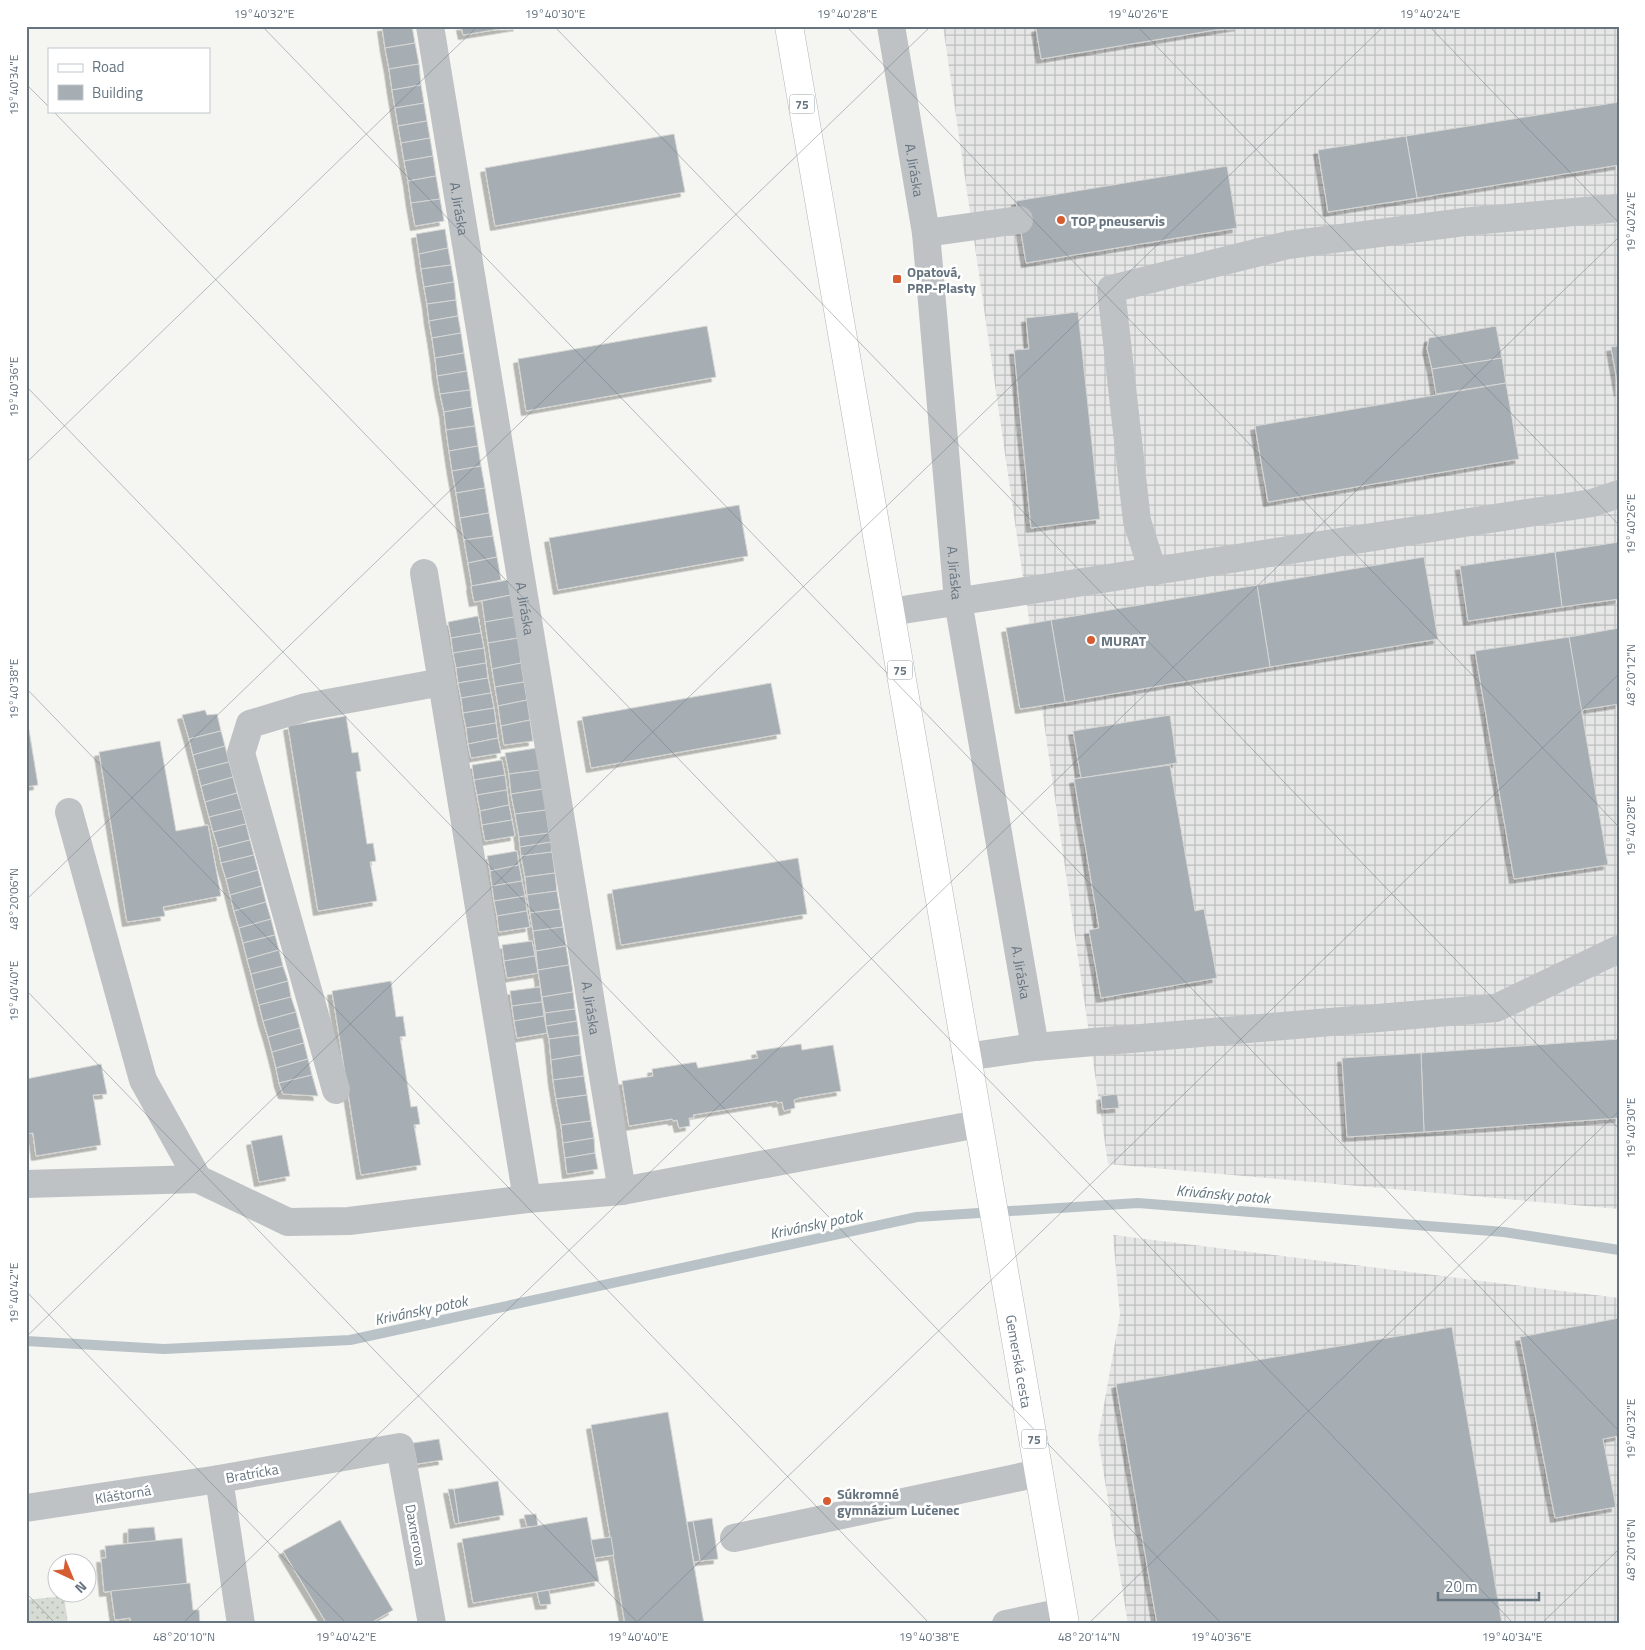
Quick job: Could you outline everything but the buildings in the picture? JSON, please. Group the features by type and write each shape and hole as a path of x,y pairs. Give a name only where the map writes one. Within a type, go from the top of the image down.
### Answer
{"main road":[{"name":"75","path":"789,26 978,1124"},
{"name":"Gemerská cesta","path":"978,1124 1064,1618"}],"street":[{"name":"A. Jiráska","path":"430,26 622,1191"},
{"name":"A. Jiráska","path":"891,26 926,233 958,601 1034,1047"},
{"path":"1153,572 1137,521 1110,289 1288,245 1472,221 1619,208"},
{"path":"926,233 1019,220"},
{"path":"890,612 1592,503 1619,494"},
{"path":"424,572 527,1199"},
{"path":"336,1090 242,753 250,724 306,707 442,682"},
{"path":"69,812 144,1080 198,1179"},
{"path":"966,1057 1034,1047 1496,1008 1619,949"},
{"path":"26,1184 198,1179 288,1222 349,1221 527,1199 622,1191 978,1124"},
{"name":"Bratrícka","path":"241,1624 219,1479 400,1447"},
{"name":"Daxnerova","path":"400,1447 432,1624"},
{"path":"734,1538 1040,1473"},
{"name":"Kláštorná","path":"26,1508 219,1479"},
{"path":"1006,1624 1064,1618"}],"shaded area":[{"path":"943,26 1619,26 1619,1209 1108,1164"},
{"path":"1113,1235 1619,1298 1619,1624 1128,1624 1098,1438 1120,1315"},
{"path":"48,1598 48,1602 65,1602 68,1624 26,1624 26,1600"}],"waterway":[{"name":"Krivánsky potok","path":"26,1341 164,1349 350,1340 917,1217 1138,1203 1504,1232 1619,1250"}],"place":[{"name":"TOP pneuservis","path":"1061,220"},
{"name":"Opatová, PRP-Plasty","path":"897,279"},
{"name":"MURAT","path":"1091,640"},
{"name":"Súkromné gymnázium Lučenec","path":"827,1501"}]}
